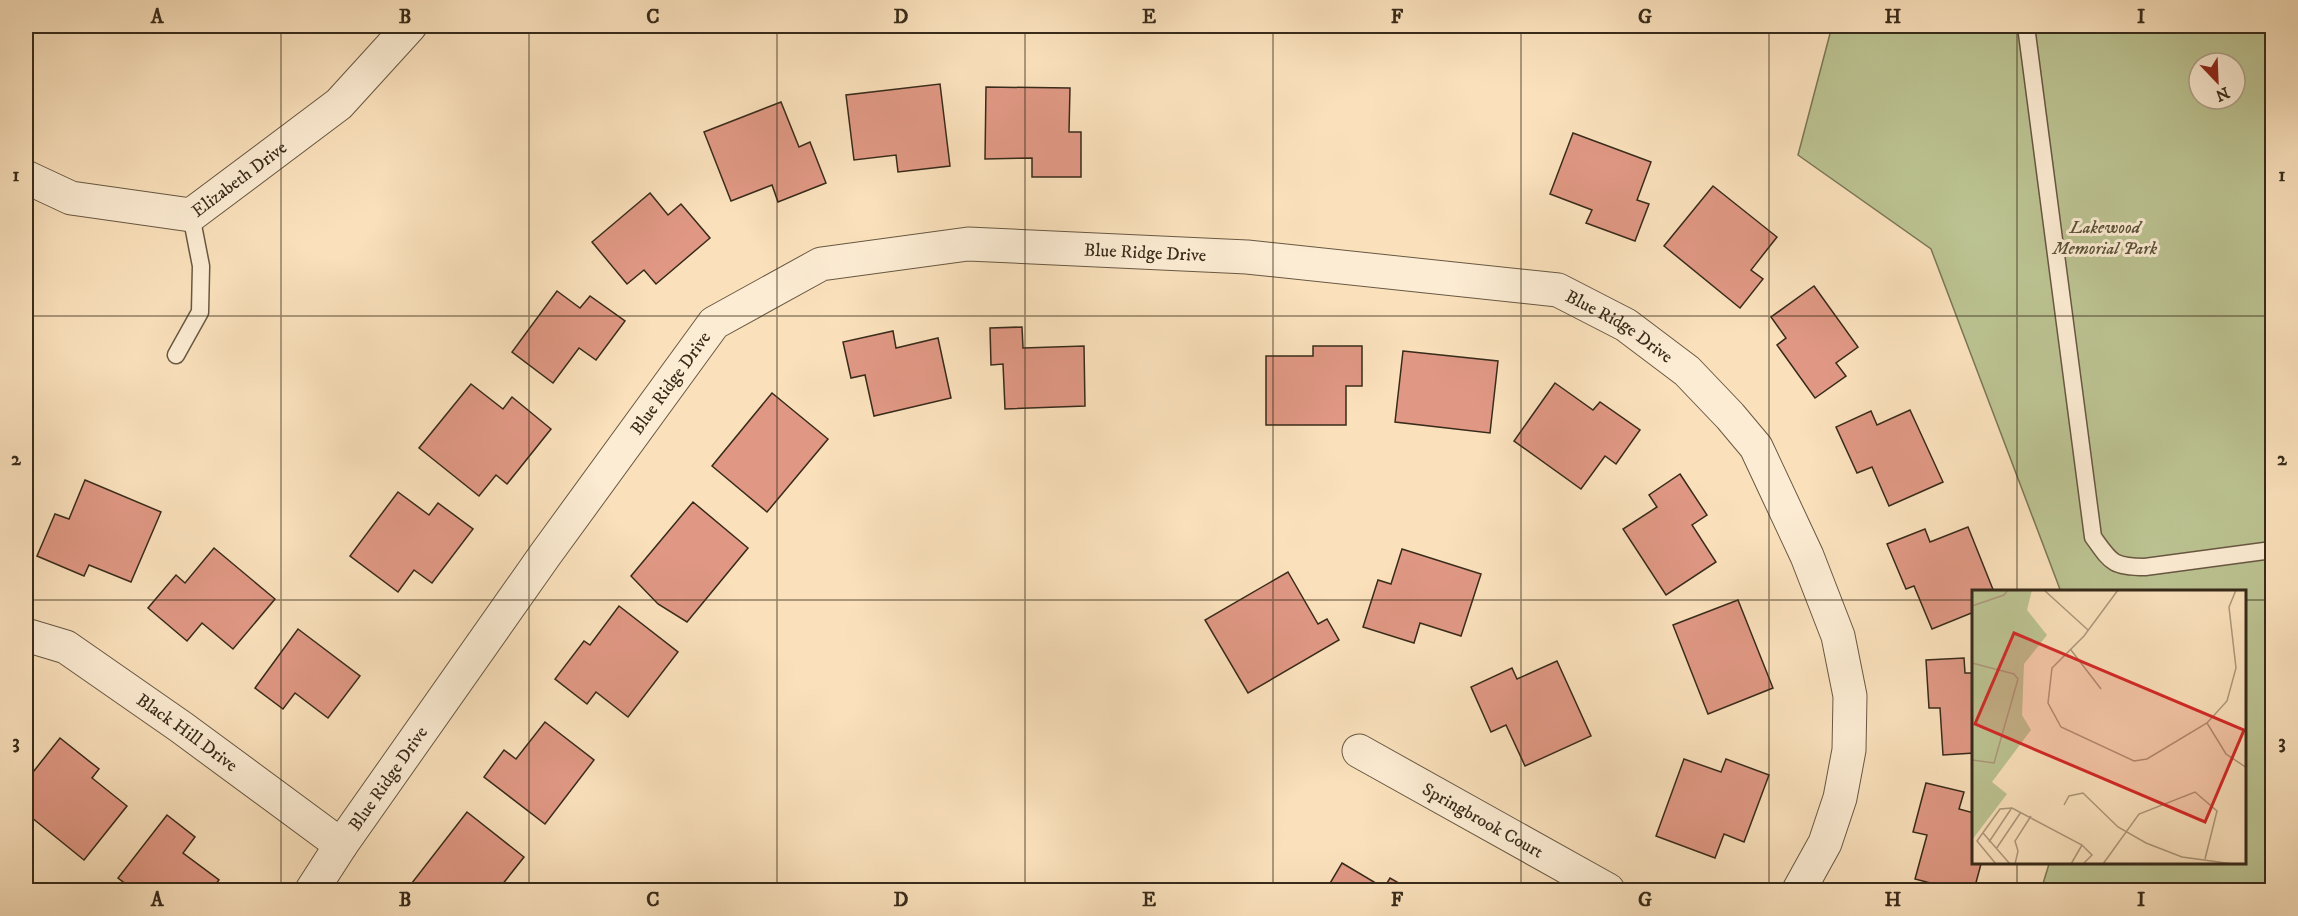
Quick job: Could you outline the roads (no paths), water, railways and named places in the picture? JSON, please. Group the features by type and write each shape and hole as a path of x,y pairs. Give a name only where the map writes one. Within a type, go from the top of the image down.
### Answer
{"street":[{"name":"Elizabeth Drive","path":"26,177 71,198 191,215 339,104 410,26"},
{"name":"Blue Ridge Drive","path":"312,891 341,845 538,565 714,323 821,264 968,244 1247,257 1558,290 1626,325 1687,371 1731,416 1756,447 1807,556 1838,636 1850,696 1849,750 1840,798 1825,843 1799,891"},
{"name":"Black Hill Drive","path":"26,635 66,647 181,727 341,845"},
{"name":"Springbrook Court","path":"1359,751 1608,891"}],"lane":[{"path":"2026,26 2093,537 2111,562 2127,567 2145,567 2272,550"},
{"path":"176,355 200,312 201,266 191,215"}],"park label":[{"name":"Lakewood Memorial Park","path":"2105,237"}]}
